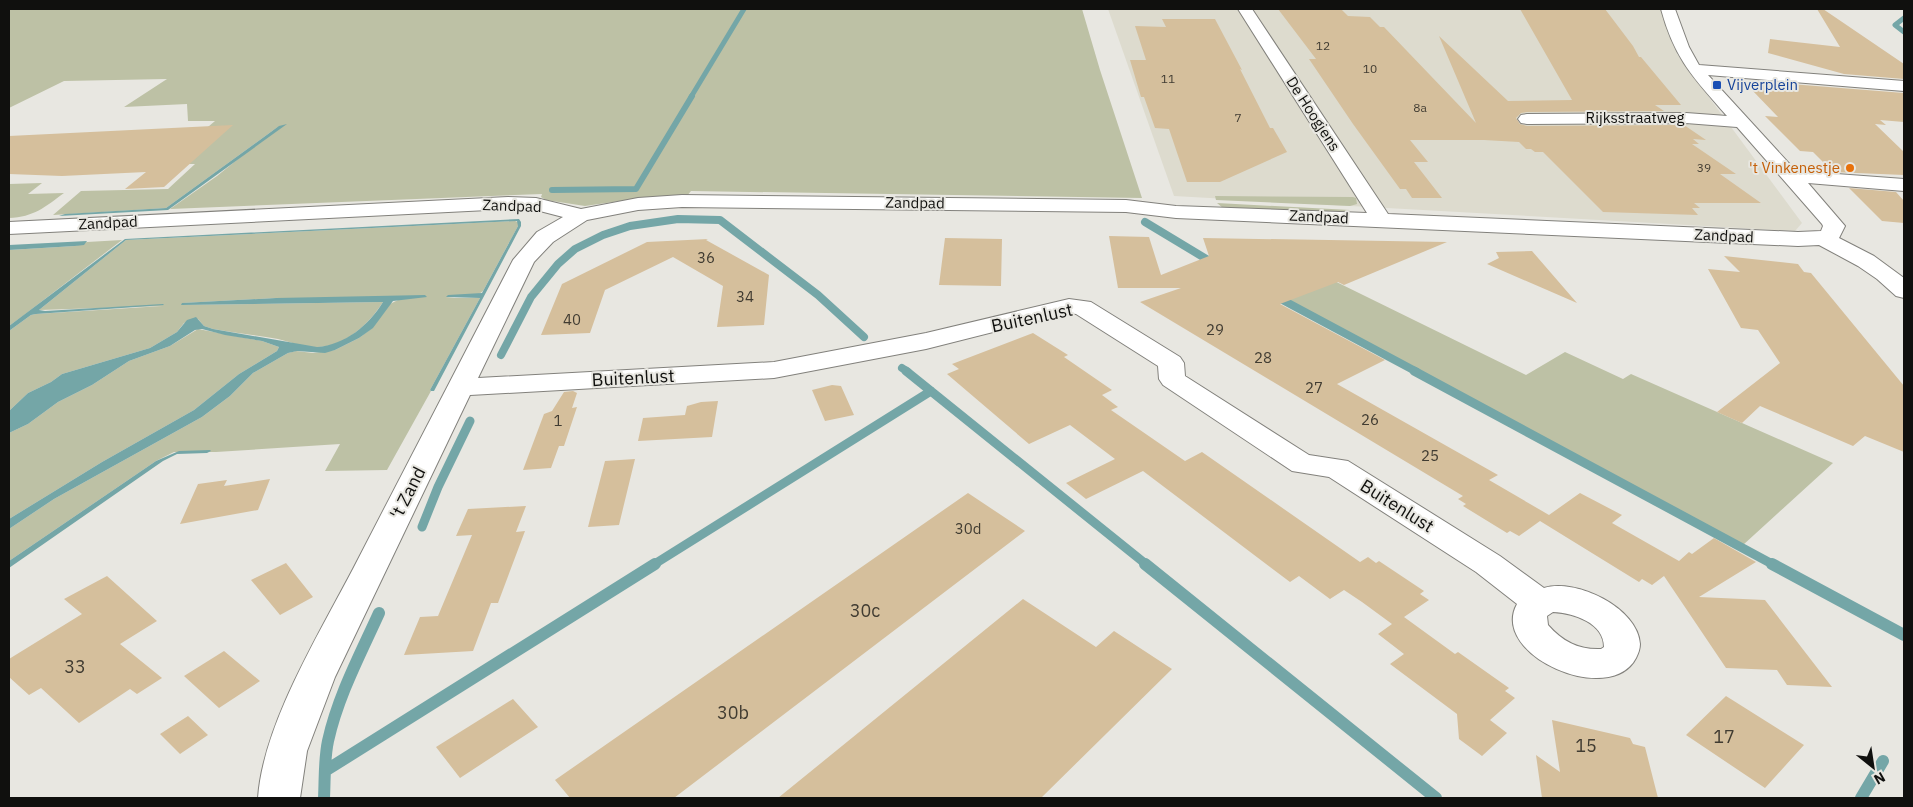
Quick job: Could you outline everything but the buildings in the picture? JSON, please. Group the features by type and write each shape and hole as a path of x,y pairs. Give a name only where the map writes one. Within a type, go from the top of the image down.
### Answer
{"street":[{"name":"De Hoogjens","path":"1245,9 1381,220"},
{"path":"1668,9 1676,36 1684,54 1694,69 1834,226 1830,235 1823,238"},
{"path":"1694,69 1904,86"},
{"name":"Rijksstraatweg","path":"1527,119 1686,118 1742,122"},
{"path":"1791,176 1904,185"},
{"name":"Zandpad","path":"9,228 508,203 536,204 581,215 638,204 682,201 1126,206 1176,212 1798,239 1823,238"},
{"name":"'t Zand","path":"279,798 279,784 294,728 316,676 524,260 545,237 581,215"},
{"path":"1823,238 1864,258 1887,274 1904,292"},
{"name":"Buitenlust","path":"462,386 728,374 774,370 952,335 1069,306 1082,307 1171,363 1172,379 1302,464 1337,468 1488,564 1538,602"}],"shaded area":[{"path":"1108,9 1668,9 1677,54 1802,223 1795,231 1174,196"}],"green space":[{"path":"9,9 1082,9 1142,198 691,191 686,197 641,198 585,206 546,200 541,197 542,194 170,209 217,176 279,126 166,208 53,215 81,191 168,189 195,164 181,164 169,160 215,121 188,121 187,104 124,107 167,79 64,81 9,108"},
{"path":"42,183 28,194 64,193 45,207 32,213 9,218 9,184"},
{"path":"1215,196 1353,197 1356,198 1357,204 1350,206 1216,200"},
{"path":"1217,203 1350,210 1340,213 1223,208"},
{"path":"518,222 518,226 483,291 479,294 446,298 480,298 387,470 325,471 340,444 216,452 174,452 156,461 9,561 9,529 54,499 202,417 230,396 253,373 288,353 296,351 313,353 335,350 359,338 372,328 390,304 398,300 276,298 183,303 182,305 383,302 371,318 355,333 346,339 326,346 306,346 278,339 213,329 204,326 198,319 184,323 177,332 150,348 62,374 51,382 28,393 9,411 9,331 31,315 162,306 39,310 126,240"},
{"path":"122,240 9,326 9,250 75,246 87,242"},
{"path":"1310,269 1526,375 1565,352 1623,379 1631,374 1833,463 1743,545 1265,288"},
{"path":"198,329 262,341 279,347 277,351 239,374 194,410 102,462 9,519 9,433 28,424 58,402 92,385 129,361 170,346"}],"water":[{"path":"287,124 168,210 59,216 65,214 166,208 279,126"},
{"path":"519,219 521,226 434,391 430,390 480,298 446,297 448,295 482,293 518,226 517,221 126,240 39,310 164,305 36,314 31,315 9,331 9,326 125,239"},
{"path":"87,241 84,245 9,250 9,245"},
{"path":"425,295 427,297 393,301 373,328 359,338 335,350 325,353 297,351 288,353 253,373 230,396 202,417 54,499 9,529 9,519 102,462 194,410 239,374 277,351 279,347 262,341 202,329 195,330 170,346 129,361 92,385 58,402 28,424 9,433 9,411 28,393 51,382 62,374 150,348 177,332 187,320 196,317 204,326 213,329 317,347 337,342 355,332 371,318 383,302 181,305 182,303 276,298"},
{"path":"210,450 207,453 177,454 163,461 9,568 9,561 156,461 179,451"}],"waterway":[{"path":"691,97 744,9"},
{"path":"1904,18 1895,25 1904,32"},
{"path":"552,190 636,189 692,96"},
{"path":"501,355 531,297 558,264 575,249 603,235 630,226 678,219"},
{"path":"678,219 687,219"},
{"path":"678,219 720,220 818,295 864,337"},
{"path":"1145,222 1213,263"},
{"path":"1275,296 1417,372"},
{"path":"902,368 908,372"},
{"path":"906,371 931,391"},
{"path":"1414,371 1774,565"},
{"path":"653,565 931,391"},
{"path":"931,391 1147,565"},
{"path":"422,527 438,487 470,421"},
{"path":"325,771 655,564"},
{"path":"1145,564 1436,798"},
{"path":"1772,564 1904,635"},
{"path":"325,771 328,741 332,724 350,676 379,613"},
{"path":"1861,798 1883,761"},
{"path":"324,798 325,771"}],"place":[{"name":"Vijverplein","path":"1717,85"},
{"name":"'t Vinkenestje","path":"1850,168"}]}
